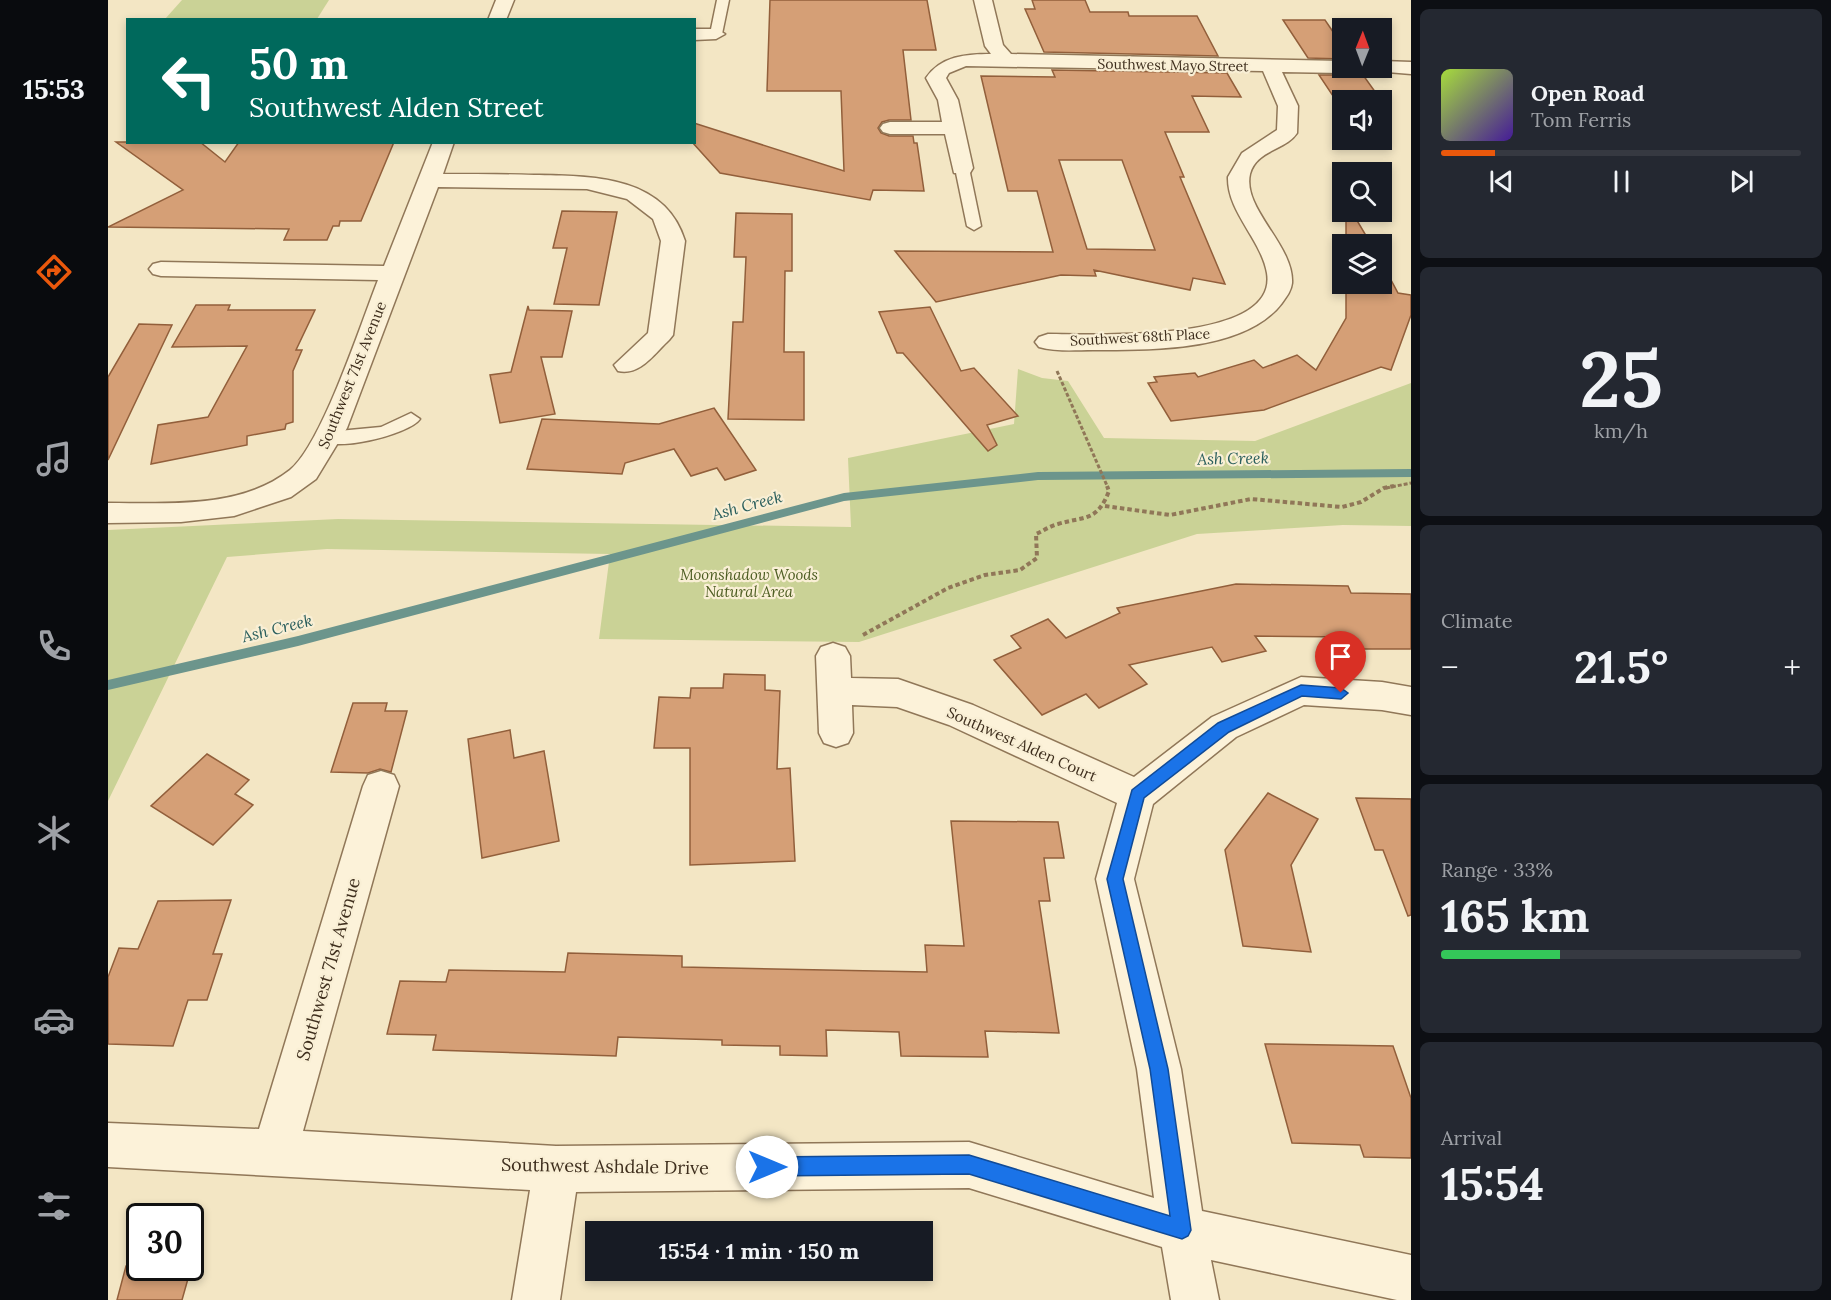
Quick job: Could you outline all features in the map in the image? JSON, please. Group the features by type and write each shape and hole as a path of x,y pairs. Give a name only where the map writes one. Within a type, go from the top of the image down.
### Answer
{"street":[{"path":"498,18 505,0"},
{"path":"983,0 994,46 1004,58"},
{"path":"696,35 716,34"},
{"name":"Southwest Mayo Street","path":"953,128 948,100 939,89 937,73 957,62 1004,58 1040,62 1332,67"},
{"name":"Southwest 68th Place","path":"1048,342 1202,337 1236,328 1258,317 1278,290 1278,273 1271,251 1238,189 1241,169 1253,154 1287,133 1291,116 1284,91 1270,67"},
{"path":"1392,68 1411,68"},
{"path":"890,128 953,128 962,168"},
{"name":"Southwest 71st Avenue","path":"108,513 205,511 274,492 299,478 318,456 328,438 443,144"},
{"path":"429,180 557,180 613,186 635,194 661,215 669,227 673,256 660,336 627,364"},
{"path":"160,269 393,273"},
{"path":"833,656 836,733"},
{"name":"Southwest Alden Court","path":"834,691 898,693 951,711 1137,795"},
{"path":"1195,1300 1182,1230 1159,1069 1115,879 1137,795 1224,728 1301,691 1382,696 1411,701"},
{"name":"Southwest 71st Avenue","path":"275,1152 381,786"},
{"name":"Southwest Ashdale Drive","path":"108,1145 275,1152 556,1169 969,1165 1182,1230 1411,1279"},
{"path":"536,1300 556,1169"}],"lane":[{"path":"716,34 723,0"},
{"path":"962,168 974,226"},
{"path":"328,438 386,431 403,426 411,419"}],"path":[{"path":"833,656 841,647 948,588 985,574 1020,570 1037,558 1036,534 1057,524 1092,518 1105,506 1109,491 1067,400 1048,342"},
{"path":"1105,506 1170,515 1251,499 1342,507 1361,502 1384,488 1411,483"}],"green space":[{"path":"182,0 329,0 318,18 166,18"},
{"name":"Moonshadow Woods Natural Area","path":"1018,369 1042,378 1068,381 1104,438 1255,441 1411,383 1411,526 1343,525 1197,534 859,642 599,639 610,554 327,549 227,557 108,801 108,530 338,519 851,527 848,458 1014,424"}],"building":[{"path":"770,0 927,0 936,50 903,50 911,120 889,120 882,122 878,128 881,133 889,136 913,136 914,143 917,143 924,191 873,190 870,200 720,173 694,144 696,144 696,124 844,171 841,91 767,91"},
{"path":"1032,0 1085,0 1090,12 1128,12 1129,16 1197,16 1218,56 1044,52 1025,9 1035,9"},
{"path":"1283,20 1325,20 1332,30 1332,59 1308,58"},
{"path":"1052,70 1227,73 1241,97 1192,96 1209,132 1165,132 1184,177 1180,177 1225,284 1193,278 1190,290 1094,270 1096,276 1061,275 936,302 895,251 1053,252 1037,191 1008,191 981,76 1055,77","holes":["1059,160 1122,160 1155,250 1087,249"]},
{"path":"1319,75 1332,75 1332,78 1365,78 1374,90 1332,90 1332,94"},
{"path":"116,142 202,144 225,162 238,144 393,144 361,221 340,221 339,226 333,226 327,240 284,240 289,229 108,227 183,190"},
{"path":"562,211 617,212 599,305 554,304 567,248 553,248"},
{"path":"736,213 792,214 792,271 785,271 784,352 804,352 804,420 728,419 733,322 743,322 746,257 734,257"},
{"path":"1346,222 1358,222 1365,234 1346,234"},
{"path":"1392,282 1398,293 1411,295 1411,315 1391,370 1381,367 1264,410 1171,421 1148,383 1157,382 1154,377 1195,373 1198,377 1254,360 1263,368 1297,355 1316,370 1346,318 1346,294 1392,294"},
{"path":"196,305 230,305 228,310 315,310 296,350 302,350 293,371 293,422 286,424 285,429 247,436 247,445 151,464 158,425 208,417 247,346 172,347"},
{"path":"528,306 529,310 572,311 562,357 541,357 555,414 500,423 490,375 511,372"},
{"path":"930,307 961,371 974,368 1018,416 987,425 997,445 988,451 903,353 897,353 879,312"},
{"path":"139,324 172,325 108,460 108,377"},
{"path":"714,408 756,470 725,480 717,468 691,476 674,449 625,463 622,474 527,469 542,419 659,424"},
{"path":"1236,584 1348,586 1351,593 1411,594 1411,649 1354,649 1349,637 1255,636 1266,651 1222,662 1212,647 1129,665 1147,684 1099,708 1086,694 1042,715 994,660 1021,648 1011,636 1048,619 1066,638 1120,613 1117,608"},
{"path":"724,674 765,675 765,690 780,691 777,769 790,768 795,861 690,865 690,748 654,748 659,697 690,698 691,688 723,688"},
{"path":"353,703 387,703 385,711 407,711 391,772 380,769 368,773 331,772"},
{"path":"510,730 514,758 544,751 559,841 482,858 468,739"},
{"path":"207,754 249,780 235,794 253,805 213,845 151,806"},
{"path":"1268,793 1318,819 1291,865 1311,952 1243,946 1225,850"},
{"path":"1356,798 1411,799 1411,915 1408,916 1383,850 1375,850"},
{"path":"951,821 1058,822 1064,858 1044,858 1050,901 1039,901 1059,1033 985,1031 988,1057 901,1056 899,1032 826,1030 827,1056 780,1055 780,1046 722,1045 722,1040 618,1037 616,1056 433,1050 436,1035 387,1034 400,981 446,982 449,970 565,972 568,953 682,956 682,967 927,972 925,945 964,946"},
{"path":"231,900 213,954 222,954 207,1000 188,1000 173,1046 108,1044 108,977 119,948 138,949 158,901"},
{"path":"1265,1044 1393,1046 1411,1098 1411,1158 1364,1157 1360,1145 1292,1143"},
{"path":"126,1266 126,1281 187,1281 182,1300 117,1300"}],"waterway":[{"name":"Ash Creek","path":"108,685 298,641 844,497 1038,476 1411,473"}],"route":[{"path":"767,1167 969,1165 1182,1230 1159,1069 1115,879 1137,795 1224,728 1301,691 1341,693"}]}
